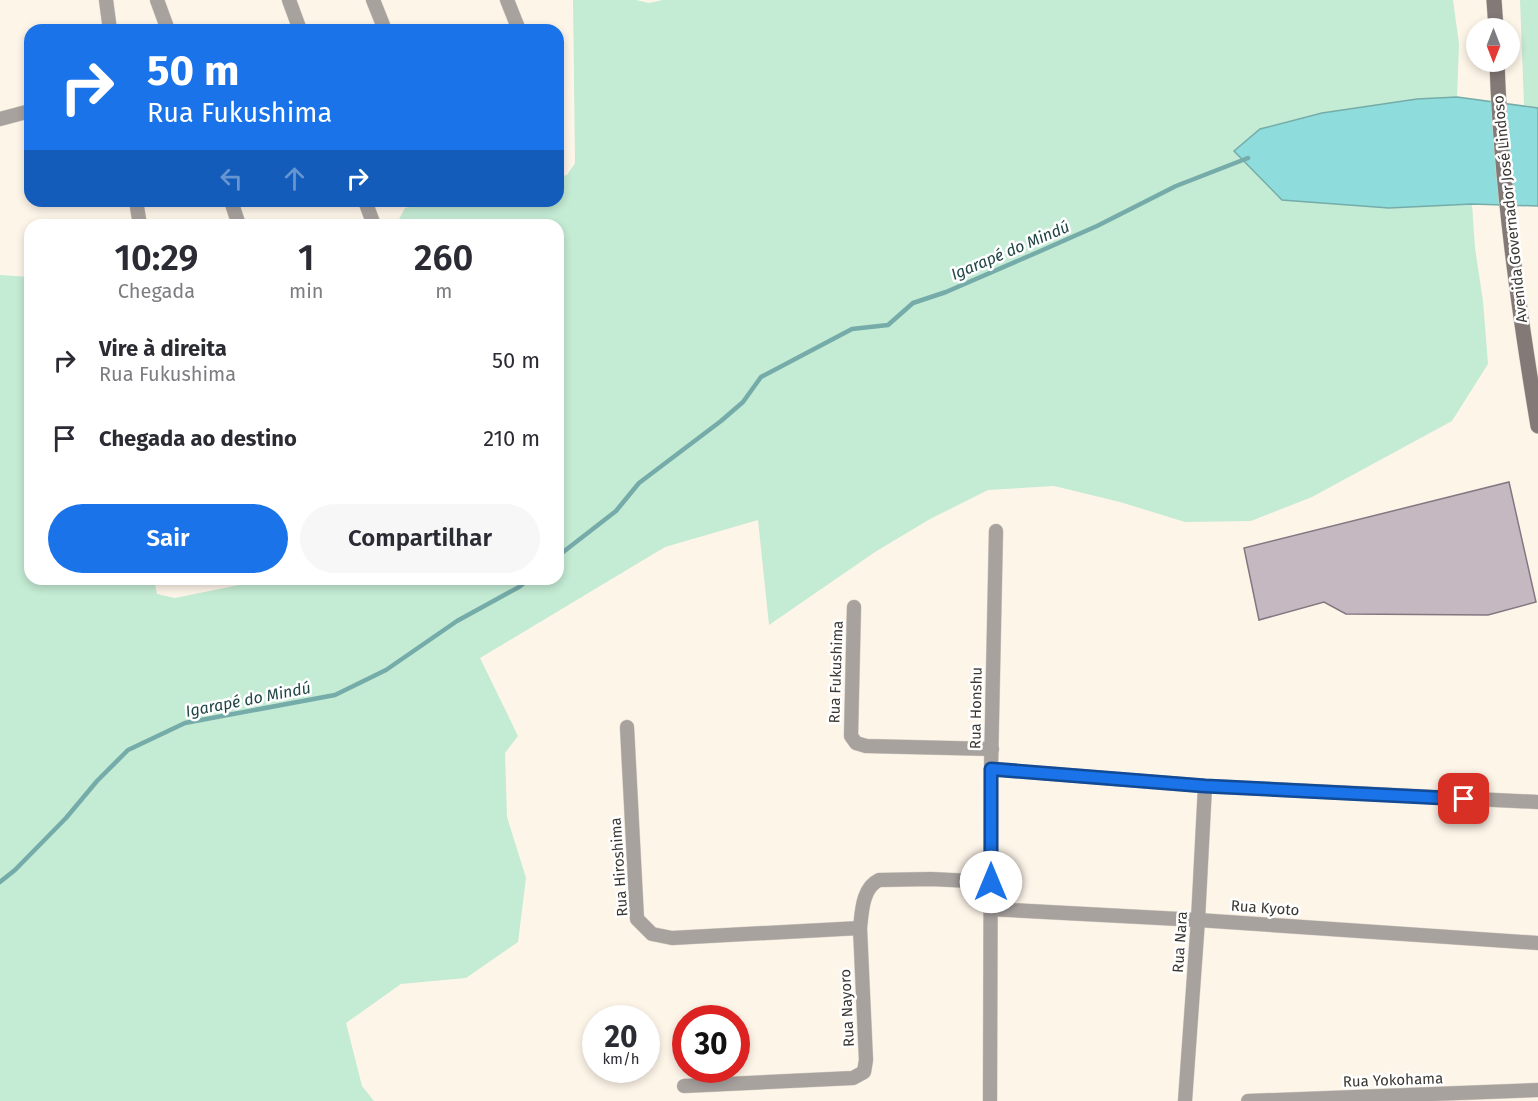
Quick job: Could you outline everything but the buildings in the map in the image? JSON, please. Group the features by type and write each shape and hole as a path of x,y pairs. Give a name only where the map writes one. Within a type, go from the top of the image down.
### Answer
{"main road":[{"path":"1494,0 1495,18"},
{"name":"Avenida Governador José Lindoso","path":"1497,72 1513,270 1538,426"}],"street":[{"path":"106,0 109,24"},
{"path":"157,0 166,24"},
{"path":"289,0 298,24"},
{"path":"373,0 383,24"},
{"path":"507,0 517,24"},
{"path":"0,119 24,113"},
{"name":"Rua Honshu","path":"990,1101 991,769 996,531"},
{"name":"Rua Fukushima","path":"854,608 850,736 856,743 866,746 992,749"},
{"name":"Rua Hiroshima","path":"627,727 637,919 652,934 672,938 860,928"},
{"path":"991,769 1205,786 1536,802"},
{"name":"Rua Nara","path":"1185,1101 1205,786"},
{"name":"Rua Nayoro","path":"684,1086 853,1078 864,1072 866,1060 860,928 862,907 872,883 879,880 931,879 991,882"},
{"name":"Rua Kyoto","path":"990,909 1198,920 1538,943"},
{"name":"Rua Yokohama","path":"1248,1101 1498,1097 1538,1090"}],"green space":[{"path":"573,0 636,0 649,3 663,0 1453,0 1459,44 1457,97 1417,99 1389,208 1472,204 1488,364 1452,421 1312,497 1251,521 1185,522 1120,502 1054,486 988,490 930,519 875,552 769,625 758,520 665,547 480,658 518,736 505,753 507,817 526,878 518,942 466,978 401,984 346,1023 362,1086 374,1101 0,1101 0,275 24,277 24,585 155,585 157,594 175,598 239,585 564,585 564,219 399,219 405,208 410,207 564,207 564,176 567,175 575,163"},
{"path":"1520,0 1538,0 1538,108 1524,105"}],"water":[{"path":"1457,97 1538,108 1538,206 1472,204 1389,208 1282,200 1234,151 1260,129 1322,113 1417,99"}],"waterway":[{"name":"Igarapé do Mindú","path":"564,551 616,511 639,483 743,402 761,377 852,329 888,325 913,303 946,292 1097,226 1176,186 1248,158"},
{"name":"Igarapé do Mindú","path":"0,882 15,870 66,818 97,781 128,750 185,723 335,695 386,670 457,621 522,585"}],"route":[{"path":"991,882 991,769 1205,786 1464,799"}]}
